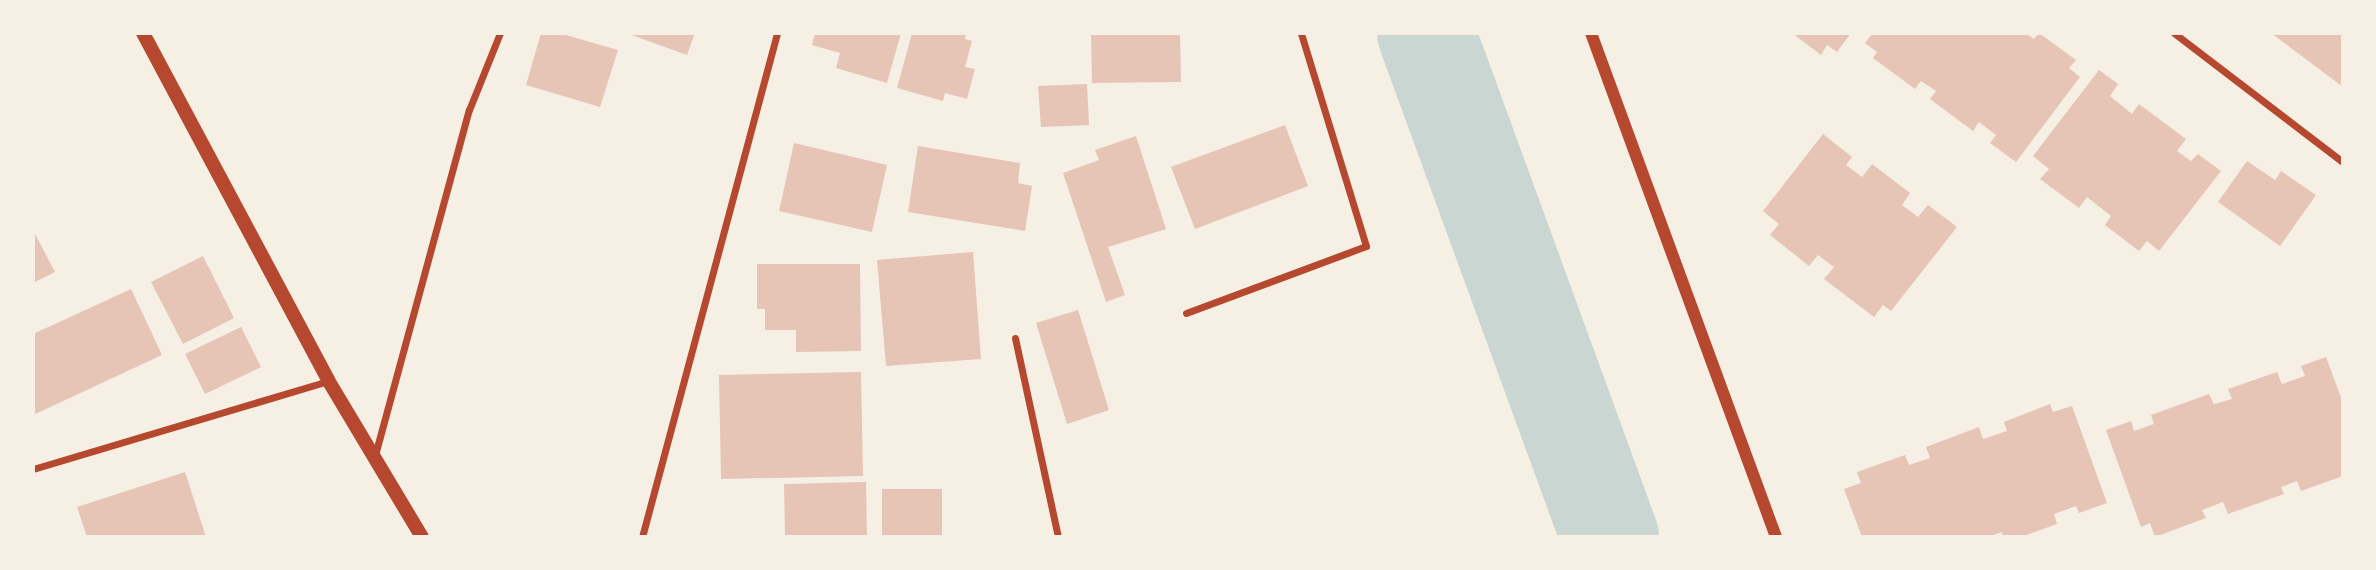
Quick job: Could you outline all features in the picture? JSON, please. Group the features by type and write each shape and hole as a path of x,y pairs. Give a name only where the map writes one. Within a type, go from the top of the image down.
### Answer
{"main road":[{"path":"143,33 328,380 422,537"}],"street":[{"path":"374,457 469,110 499,33"},
{"path":"642,537 777,33"},
{"path":"1186,313 1366,246 1301,33"},
{"path":"1591,33 1776,537"},
{"path":"2174,33 2343,162"},
{"path":"1015,338 1058,537"},
{"path":"33,469 328,380"}],"building":[{"path":"541,33 559,33 618,50 600,107 526,85"},
{"path":"626,33 695,33 687,55"},
{"path":"815,33 901,33 887,83 836,68 840,53 812,45"},
{"path":"912,33 966,33 965,39 972,41 965,67 975,69 967,99 945,93 943,101 897,88"},
{"path":"1091,33 1180,33 1181,82 1092,83"},
{"path":"1792,33 1851,33 1837,52 1827,45 1821,55"},
{"path":"1873,33 2026,33 2034,39 2039,33 2076,60 2069,68 2080,77 2016,162 1990,143 1996,135 1979,122 1973,131 1930,99 1936,91 1921,81 1915,89 1873,58 1877,52 1865,43"},
{"path":"2271,33 2343,33 2343,87"},
{"path":"2099,70 2118,84 2110,96 2132,114 2139,104 2186,139 2177,151 2191,161 2198,154 2221,171 2159,251 2147,241 2139,251 2105,225 2111,216 2087,197 2079,208 2040,179 2049,169 2033,156"},
{"path":"1087,84 1089,125 1041,127 1038,86"},
{"path":"1285,125 1308,186 1195,229 1171,167"},
{"path":"1823,134 1852,157 1846,165 1862,177 1872,164 1910,193 1902,205 1918,217 1928,205 1957,227 1891,311 1883,305 1874,317 1824,279 1834,267 1818,255 1809,266 1770,235 1779,224 1763,211"},
{"path":"1136,136 1166,229 1108,247 1125,295 1106,302 1063,173 1099,160 1095,150"},
{"path":"794,143 887,165 872,232 779,211"},
{"path":"918,146 1020,163 1018,183 1032,186 1025,231 908,212"},
{"path":"2247,161 2275,180 2281,171 2316,195 2280,246 2218,202"},
{"path":"33,230 55,272 33,283"},
{"path":"973,252 981,359 886,366 877,260"},
{"path":"203,256 234,318 183,344 151,282"},
{"path":"757,264 860,264 861,351 796,352 796,330 765,330 765,309 757,309"},
{"path":"131,289 162,355 33,415 33,334"},
{"path":"1078,310 1109,410 1067,424 1036,323"},
{"path":"241,327 261,367 205,394 185,354"},
{"path":"2326,357 2343,403 2343,476 2301,491 2297,481 2281,487 2284,494 2228,514 2223,502 2202,510 2206,518 2155,537 2150,523 2141,527 2106,430 2131,421 2134,431 2154,424 2151,415 2209,394 2214,404 2232,399 2228,389 2277,372 2282,384 2305,376 2301,366"},
{"path":"861,372 863,476 721,479 719,375"},
{"path":"2050,404 2053,412 2072,406 2107,503 2079,513 2076,506 2054,514 2057,524 2021,537 2003,537 2002,532 1988,537 1862,537 1844,489 1861,483 1857,472 1905,455 1909,465 1930,458 1926,447 1979,427 1983,439 2007,431 2004,422"},
{"path":"185,472 206,537 87,537 77,507"},
{"path":"866,482 867,537 785,537 784,484"},
{"path":"882,489 942,489 942,537 882,537"}],"waterway":[{"path":"1426,33 1610,537"}]}
